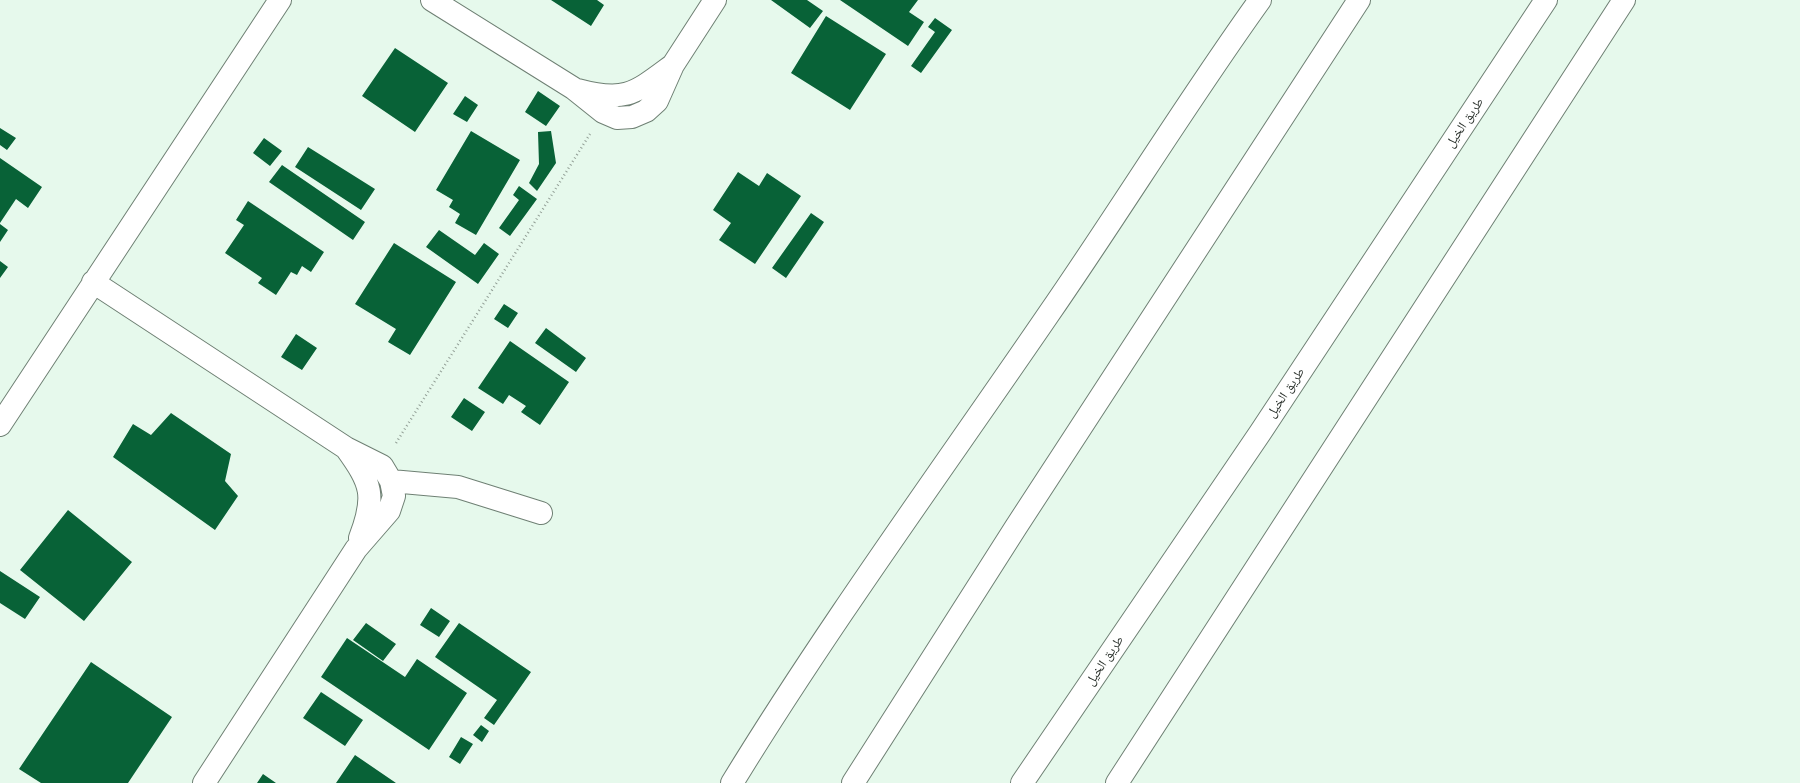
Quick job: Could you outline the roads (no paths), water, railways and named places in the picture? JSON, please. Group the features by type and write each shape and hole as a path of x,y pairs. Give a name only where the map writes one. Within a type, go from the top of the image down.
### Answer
{"main road":[{"path":"0,425 280,0"},
{"path":"432,0 573,88 603,112 617,118 632,117 646,111 657,101 673,65 715,0"},
{"path":"732,783 781,704 1080,269 1223,51 1260,0"},
{"path":"853,783 1021,520 1359,0"},
{"name":"طريق الخيل","path":"1022,783 1260,433 1546,0"},
{"path":"1117,783 1624,0"},
{"path":"573,88 611,97 625,95 638,90 673,65"},
{"path":"93,282 346,448 387,473 458,486 541,513"},
{"path":"346,448 360,466 370,494 370,509 356,549"},
{"path":"204,783 356,549 389,511 394,496 387,473"}]}
